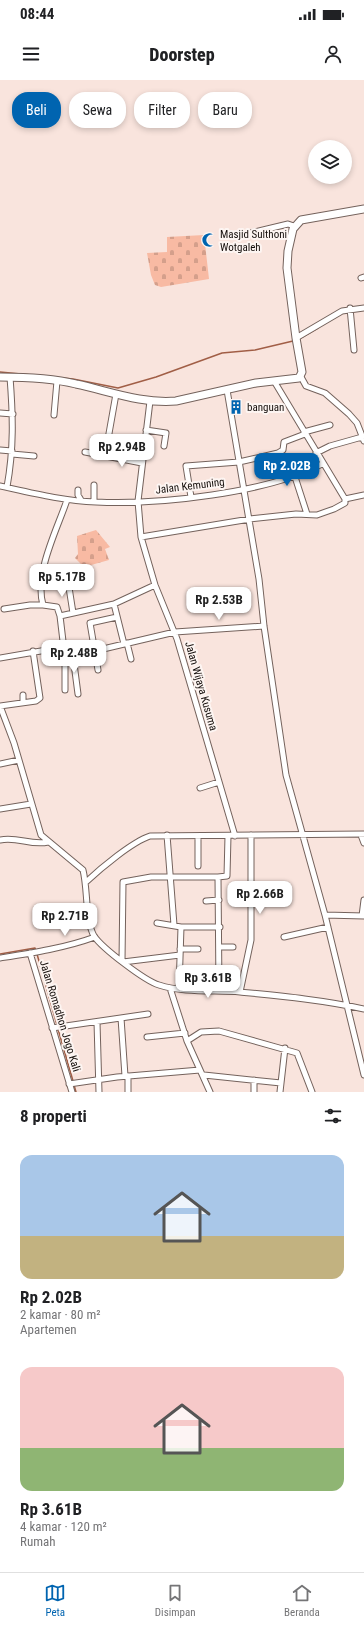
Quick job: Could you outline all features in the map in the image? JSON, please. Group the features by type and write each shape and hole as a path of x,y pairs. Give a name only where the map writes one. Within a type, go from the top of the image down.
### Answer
{"main road":[{"path":"0,377 57,381 150,401 174,401 256,383 293,380 301,377 302,372 296,340 288,268 288,251 294,226 301,220 364,209"}],"street":[{"path":"238,236 288,224 294,226"},
{"path":"296,340 338,312 364,308"},
{"path":"350,310 354,350"},
{"path":"6,487 12,452 13,414 10,377"},
{"path":"301,377 306,386 325,393 349,414 357,423 363,439 330,446 316,453"},
{"path":"54,415 57,381"},
{"path":"274,382 322,464 345,499"},
{"path":"227,390 250,519 286,775 301,834 325,915 364,1075"},
{"path":"105,456 116,394"},
{"name":"Jalan Wijaya Kusuma","path":"150,401 138,501 141,537 155,585 175,632 235,836"},
{"path":"0,413 13,414"},
{"path":"191,497 186,466 239,462 282,452 284,442 330,425"},
{"path":"146,430 166,433 164,446"},
{"path":"0,450 34,456"},
{"path":"85,452 142,463"},
{"name":"Jalan Kemuning","path":"0,486 67,500 94,502 138,501 191,497 244,489 295,477 322,464"},
{"path":"295,477 307,514"},
{"path":"94,485 94,502"},
{"path":"78,490 78,495 81,500"},
{"path":"345,499 364,495"},
{"path":"141,537 250,519 307,514 321,515 342,505 345,499"},
{"path":"43,605 42,586 46,560 67,500"},
{"path":"68,580 73,613"},
{"path":"60,616 114,604 155,585"},
{"path":"114,604 125,644 131,659"},
{"path":"4,609 30,605 56,607 60,616 64,647 65,690"},
{"path":"98,670 90,623 117,617"},
{"path":"65,658 175,632 264,626"},
{"path":"0,658 33,651 64,647"},
{"path":"33,651 40,698 36,701 0,706 19,760 41,834 48,842 83,870 95,873"},
{"path":"73,656 78,694"},
{"path":"23,695 23,702"},
{"path":"0,764 19,760"},
{"path":"200,788 219,782"},
{"path":"0,809 31,804"},
{"path":"86,882 95,873 144,838 167,835 198,837 301,834 362,835 364,843"},
{"path":"167,835 174,925"},
{"path":"240,992 251,940 251,835"},
{"path":"123,962 123,882 151,877 227,876 228,836"},
{"path":"198,837 198,866"},
{"path":"0,840 15,839 35,844 48,842"},
{"path":"83,870 86,882 89,920 95,937 123,962 150,981 170,988 240,992 346,1004 364,1008"},
{"path":"218,877 220,927 219,991"},
{"path":"206,901 219,900"},
{"path":"325,915 363,916 364,900"},
{"path":"157,923 181,927 220,927"},
{"path":"179,989 181,927"},
{"path":"284,937 328,927"},
{"path":"35,952 82,942 95,937"},
{"path":"220,947 233,947"},
{"path":"180,949 198,949"},
{"name":"Jalan Romadhon Jogo Kali","path":"0,958 35,952 72,1084 72,1092"},
{"path":"123,962 180,956"},
{"path":"170,988 187,1041 210,1092"},
{"path":"56,1027 148,1014"},
{"path":"121,1018 128,1092"},
{"path":"97,1022 99,1092"},
{"path":"187,1041 202,1032 219,1031 285,1048 298,1053 312,1092"},
{"path":"148,1037 185,1034"},
{"path":"280,1092 285,1048"},
{"path":"72,1084 126,1076 202,1072 281,1083"},
{"path":"254,1080 254,1092"}],"green space":[{"path":"204,235 209,279 161,287 155,285 151,275 147,253 167,252 167,237"},
{"path":"96,530 110,547 105,549 109,560 84,567 75,558 78,554 77,536"}],"waterway":[{"path":"299,339 318,328"},
{"path":"0,372 73,379 118,388 156,377 222,353 255,350 293,341"},
{"path":"0,954 35,948 36,951"},
{"path":"37,954 57,1025"},
{"path":"58,1029 73,1081"},
{"path":"74,1085 76,1092"}],"place":[{"name":"Masjid Sulthoni Wotgaleh","path":"209,240"},
{"name":"banguan","path":"236,407"}]}
